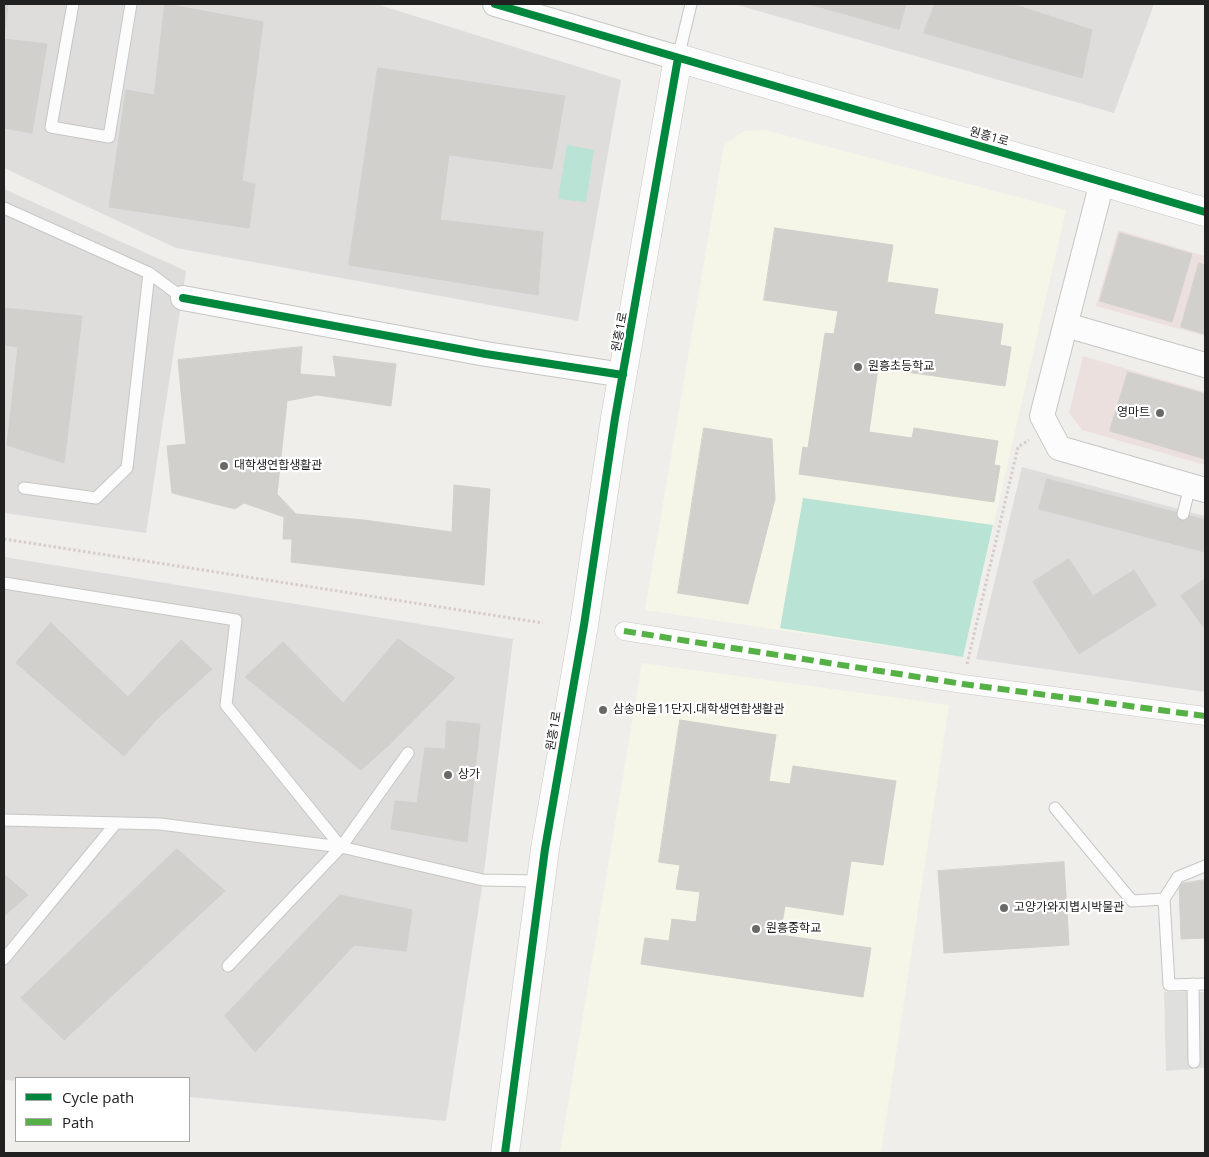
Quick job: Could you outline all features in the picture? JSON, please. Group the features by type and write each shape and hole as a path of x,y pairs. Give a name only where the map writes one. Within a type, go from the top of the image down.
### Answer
{"street":[{"path":"495,4 678,58"},
{"name":"원흥1로","path":"506,1153 540,881 584,625 623,375 678,58 1205,212"},
{"path":"1102,182 1042,416 1059,448 1198,488"},
{"path":"183,298 486,354 623,375"},
{"path":"1066,325 1205,365"},
{"path":"624,631 963,684 1205,716"}],"lane":[{"path":"73,4 51,127 109,137 131,4"},
{"path":"678,58 691,4"},
{"path":"4,208 149,273 183,298"},
{"path":"24,488 96,498 127,468 149,273"},
{"path":"1183,514 1198,488"},
{"path":"4,582 236,620 226,705 341,847"},
{"path":"228,966 341,847 408,752"},
{"path":"1055,808 1132,901 1164,898"},
{"path":"4,820 160,824 341,847 483,880 540,881"},
{"path":"4,959 116,822"},
{"path":"1194,1062 1199,984 1169,985 1164,898 1178,877 1205,866"}],"path":[{"path":"963,684 1018,447 1035,435"},
{"path":"4,539 543,623"}],"shaded area":[{"path":"4,4 376,4 621,80 578,321 176,248 4,168"},
{"path":"734,4 1154,4 1114,113"},
{"name":"원흥초등학교","path":"765,130 1066,210 963,657 645,610 724,145 744,131"},
{"path":"4,189 186,271 146,533 4,513"},
{"path":"1118,230 1205,256 1205,336 1096,306"},
{"path":"1083,356 1205,392 1205,465 1082,430 1069,413"},
{"path":"1022,467 1205,516 1205,692 976,659"},
{"path":"4,557 513,639 483,880 446,1121 190,1097 190,1077 15,1077 15,1081 4,1080"},
{"name":"원흥중학교","path":"642,663 949,705 881,1153 560,1153"},
{"path":"1164,992 1205,992 1205,1068 1166,1071"}],"green space":[{"path":"567,145 594,150 586,202 558,199"},
{"path":"803,498 993,525 963,657 780,628"}],"building":[{"path":"4,4 8,4 4,39"},
{"path":"165,4 263,22 242,181 255,184 249,228 109,207 126,90 154,95"},
{"path":"810,4 906,4 899,29"},
{"path":"935,4 1012,4 1092,30 1082,78 924,33"},
{"path":"4,39 47,44 32,133 4,128"},
{"path":"378,68 565,96 552,169 449,155 440,220 543,232 538,295 349,265"},
{"path":"775,228 893,245 887,282 938,289 934,314 1003,324 1000,345 1011,347 1005,386 878,368 869,432 912,438 914,428 998,441 994,465 1000,466 994,502 799,474 803,447 808,448 825,333 834,334 838,311 764,300"},
{"path":"1120,233 1192,254 1172,322 1100,301"},
{"path":"1199,263 1205,265 1205,334 1181,327"},
{"path":"4,308 82,316 64,463 7,445 18,347 4,345"},
{"name":"대학생연합생활관","path":"302,347 300,374 336,377 333,356 396,364 391,406 317,395 287,401 277,494 296,514 364,520 452,532 454,485 490,489 484,585 291,562 292,539 283,539 284,517 244,503 235,509 172,493 167,446 186,444 178,360"},
{"name":"영마트","path":"1128,372 1205,394 1205,459 1110,431"},
{"path":"704,428 772,439 775,499 748,604 678,593"},
{"path":"1047,479 1205,520 1205,552 1039,509"},
{"path":"1069,559 1093,596 1134,570 1156,605 1079,654 1033,582"},
{"path":"1205,579 1205,629 1181,596"},
{"path":"51,623 128,697 181,640 212,669 157,719 124,756 16,663"},
{"path":"398,639 455,678 391,743 361,770 245,677 283,642 343,703"},
{"path":"680,720 776,735 769,781 790,784 793,766 896,781 883,865 851,861 843,915 785,906 780,935 871,948 863,997 641,964 645,938 669,941 672,919 696,922 700,892 676,889 680,865 659,862"},
{"name":"상가","path":"447,721 480,724 467,842 391,829 395,801 417,803 425,748 445,749"},
{"path":"177,849 225,891 64,1040 21,998"},
{"name":"고양가와지볍시박물관","path":"1064,862 1069,945 944,953 938,871"},
{"path":"4,874 28,895 4,916"},
{"path":"1205,880 1205,938 1181,939 1179,884"},
{"path":"340,895 412,910 406,951 354,945 255,1052 225,1016"}],"marked path":[{"path":"624,631 963,684 1205,716"}],"cycle path":[{"path":"495,4 1205,212"},
{"path":"505,1153 545,849 584,625 615,418 678,58"},
{"path":"183,298 486,354 623,375"}],"place":[{"name":"원흥초등학교","path":"858,367"},
{"name":"영마트","path":"1160,413"},
{"name":"대학생연합생활관","path":"224,466"},
{"name":"삼송마을11단지.대학생연합생활관","path":"603,710"},
{"name":"상가","path":"448,775"},
{"name":"고양가와지볍시박물관","path":"1004,908"},
{"name":"원흥중학교","path":"756,929"}]}
